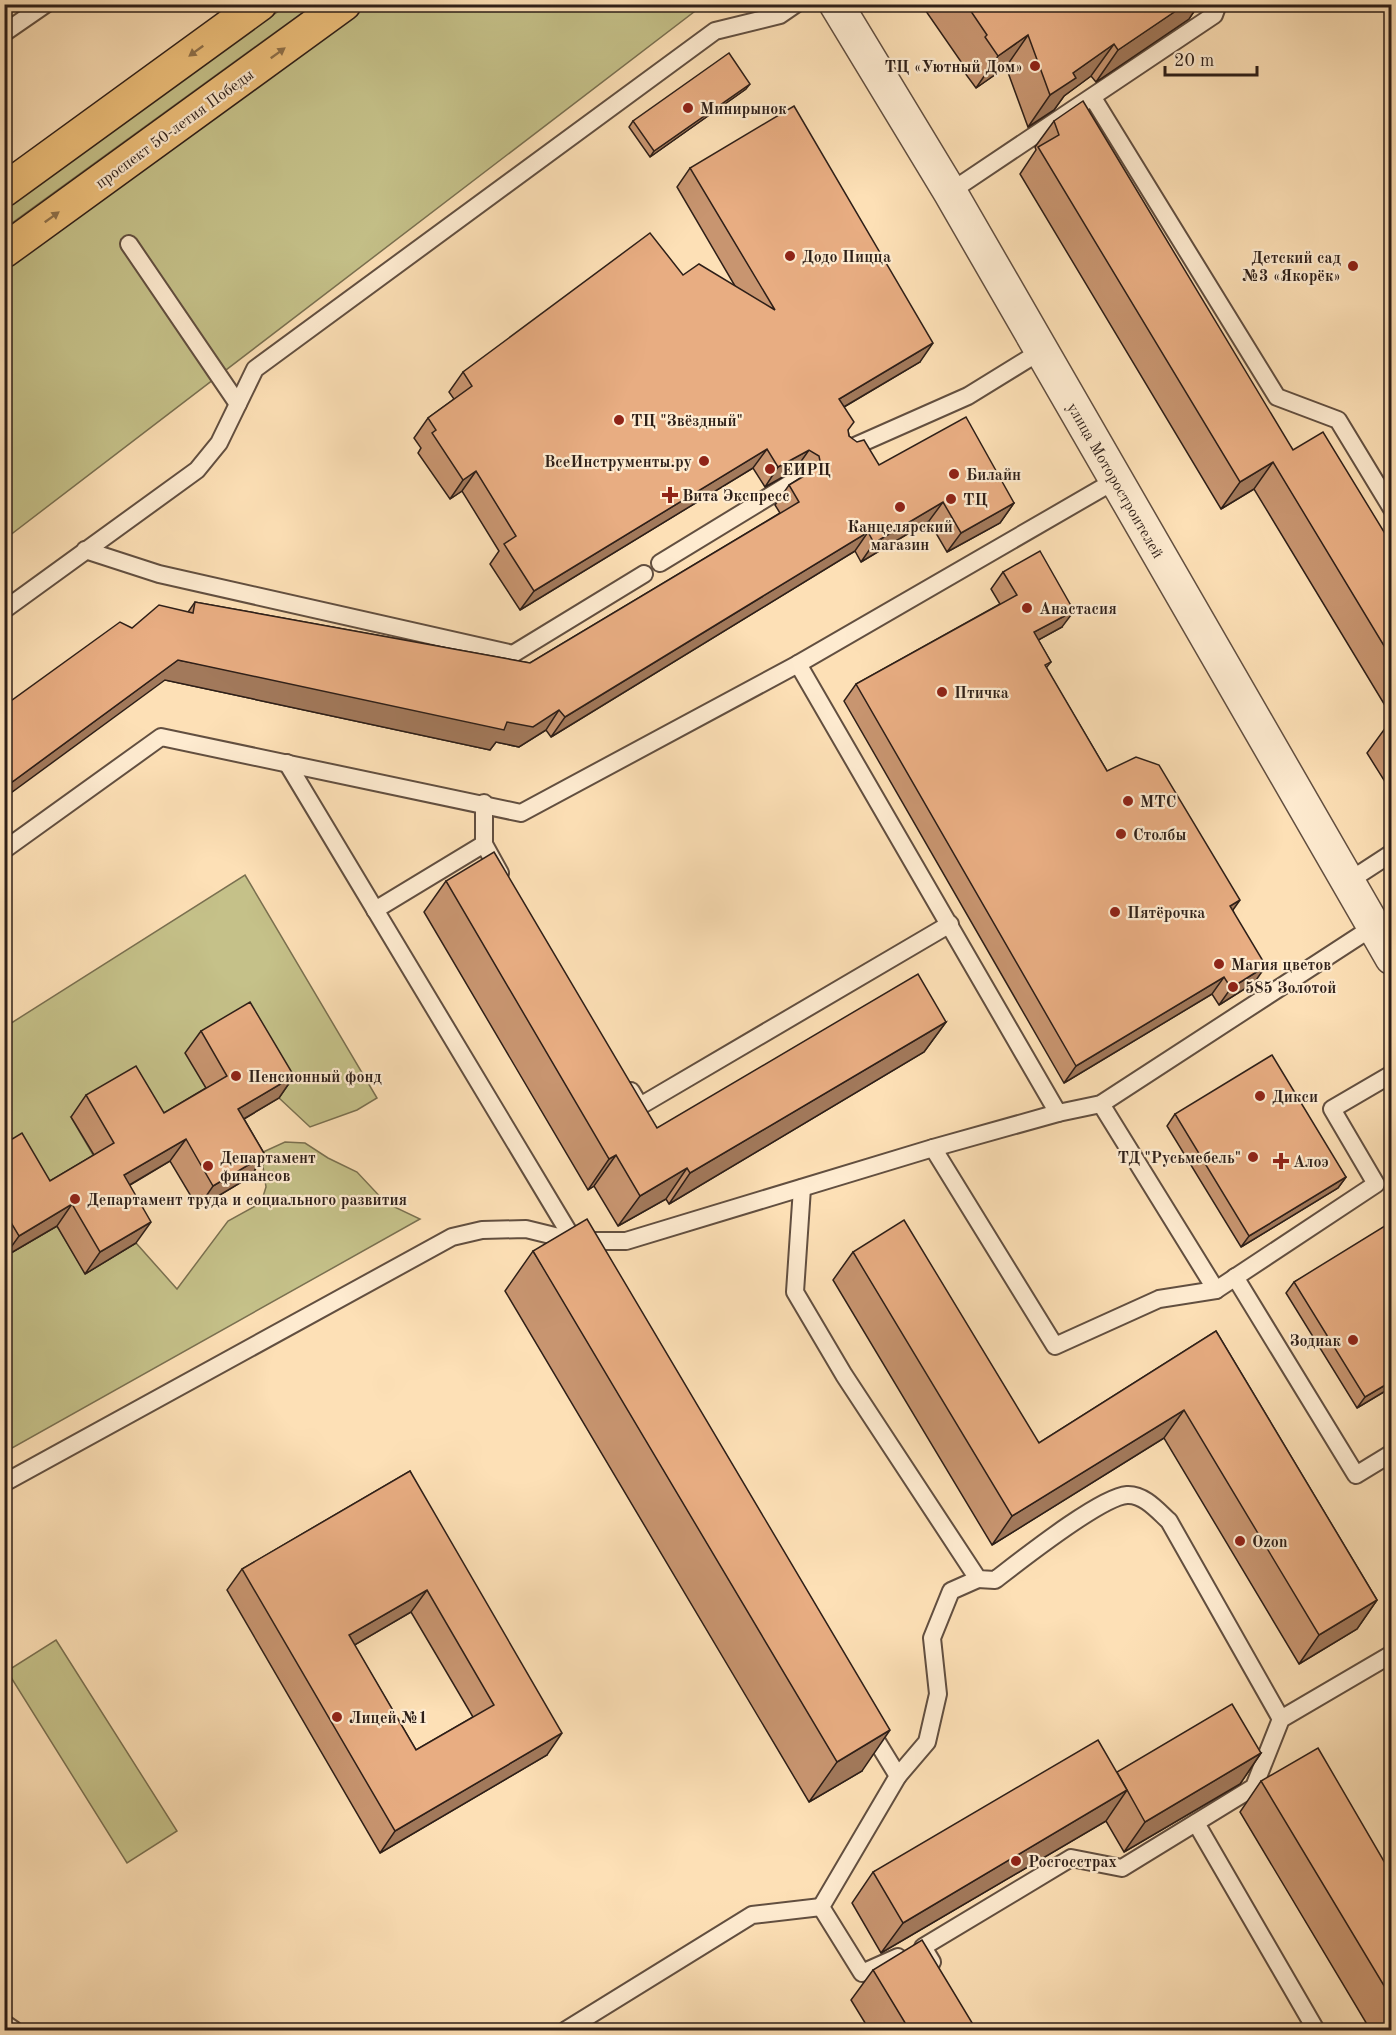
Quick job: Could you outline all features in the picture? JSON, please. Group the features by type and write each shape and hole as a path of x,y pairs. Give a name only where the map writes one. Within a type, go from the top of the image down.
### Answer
{"main road":[{"path":"4,190 260,4"},
{"name":"проспект 50-летия Победы","path":"4,251 344,4"}],"street":[{"name":"улица Моторостроителей","path":"842,7 1392,958"}],"lane":[{"path":"4,33 46,4"},
{"path":"4,610 197,471 219,443 255,369 715,31 780,15 796,4"},
{"path":"950,192 1214,15 1218,4"},
{"path":"1093,98 1277,397 1338,420 1392,509"},
{"path":"129,244 238,404"},
{"path":"845,450 968,396 1041,351"},
{"path":"660,563 796,480"},
{"path":"4,850 161,737 483,803 521,813 798,664 1116,480"},
{"path":"85,550 159,574 513,654 644,574"},
{"path":"798,664 1058,1113"},
{"path":"287,763 587,1261"},
{"path":"483,803 484,844 506,884"},
{"path":"375,910 484,844"},
{"path":"1349,881 1392,853"},
{"path":"622,1076 640,1106 950,924"},
{"path":"4,1483 452,1237 482,1230 526,1229 575,1241 626,1241 933,1148 1058,1113 1101,1104 1373,927"},
{"path":"933,1148 1055,1346 1160,1299 1216,1290 1376,1184 1332,1109 1392,1074"},
{"path":"1101,1104 1216,1290"},
{"path":"802,1188 795,1292 844,1375 978,1579"},
{"path":"1236,1277 1356,1475 1392,1453"},
{"path":"821,1907 898,1776 927,1742 938,1694 932,1638 951,1591 978,1579 994,1580 1088,1512 1126,1495 1144,1498 1169,1521 1281,1719"},
{"path":"821,1907 862,1973 923,1947 1071,1858 1122,1868 1254,1787 1281,1719 1392,1654"},
{"path":"861,1716 898,1776"},
{"path":"1196,1822 1316,2031"},
{"path":"566,2031 752,1915 821,1907"},
{"path":"923,1947 939,1974"},
{"path":"4,2023 14,2031"}],"shaded area":[{"path":"287,5 313,5 5,228 4,209"},
{"path":"369,5 703,5 5,539 5,269"},
{"path":"245,875 377,1098 357,1110 310,1127 279,1098 211,1098 149,1135 71,1117 99,1165 35,1203 5,1156 5,1027"},
{"path":"285,1142 305,1143 328,1158 357,1172 386,1203 420,1219 5,1452 4,1257 57,1226 85,1273 136,1243 177,1289 228,1221 261,1203 266,1187 261,1153"},
{"path":"56,1640 177,1831 127,1863 7,1671"}],"building":[{"path":"966,4 1015,4 1016,6 1019,4 1186,4 1118,50 1114,44 1073,73 1076,78 1050,95 1028,35 998,56"},
{"name":"Минирынок","path":"729,53 750,84 654,151 633,121"},
{"path":"1083,101 1293,450 1323,432 1392,545 1392,659 1273,462 1240,482 1038,147 1059,135 1054,121"},
{"path":"794,106 933,343 839,399 854,422 848,430 849,436 857,442 864,440 879,465 966,417 1014,503 961,533 943,502 874,543 868,532 565,717 559,710 533,727 507,722 504,730 178,660 4,788 4,706 120,622 132,628 159,605 193,613 195,602 530,663 799,502 789,485 816,469 820,461 819,456 809,450 778,467 767,449 534,591 504,544 516,536 476,471 463,480 432,433 436,430 428,418 472,386 463,372 650,233 683,275 699,264 775,310 690,168"},
{"path":"1040,551 1074,611 1034,632 1051,662 1045,665 1107,771 1136,757 1159,765 1240,900 1230,906 1266,966 1231,988 1224,977 1076,1066 856,684 1017,595 1003,572"},
{"path":"1392,723 1392,736 1386,727"},
{"path":"494,852 657,1128 918,974 946,1022 690,1173 687,1168 640,1196 616,1155 609,1159 446,881"},
{"path":"250,1002 294,1076 238,1109 265,1155 213,1186 186,1139 124,1175 151,1222 100,1252 72,1204 19,1236 4,1211 4,1144 22,1133 50,1181 114,1143 86,1095 136,1066 164,1113 227,1076 201,1031"},
{"name":"ТД \"Русьмебель\"","path":"1272,1055 1346,1177 1249,1236 1175,1114"},
{"path":"587,1219 890,1730 837,1762 533,1251"},
{"path":"904,1220 1039,1443 1216,1331 1377,1600 1319,1635 1184,1410 1012,1516 853,1252"},
{"name":"Зодиак","path":"1388,1224 1392,1230 1392,1381 1365,1397 1294,1282"},
{"path":"410,1471 562,1733 395,1831 242,1569","holes":["427,1590 494,1705 416,1750 349,1635"]},
{"path":"1232,1704 1261,1753 1145,1822 1117,1772"},
{"path":"1098,1740 1127,1790 903,1923 873,1872"},
{"path":"1318,1748 1392,1875 1392,1999 1261,1781"},
{"path":"922,1940 977,2031 910,2031 873,1970"}],"place":[{"name":"ТЦ «Уютный Дом»","path":"1035,66"},
{"name":"Минирынок","path":"688,108"},
{"name":"Додо Пицца","path":"790,256"},
{"name":"Детский сад №3 «Якорёк»","path":"1353,266"},
{"name":"ТЦ \"Звёздный\"","path":"619,420"},
{"name":"ВсеИнструменты.ру","path":"704,461"},
{"name":"ЕИРЦ","path":"770,469"},
{"name":"Билайн","path":"954,474"},
{"name":"Вита Экспресс","path":"670,495"},
{"name":"ТЦ","path":"951,499"},
{"name":"Канцелярский магазин","path":"900,507"},
{"name":"Анастасия","path":"1027,608"},
{"name":"Птичка","path":"942,692"},
{"name":"МТС","path":"1128,801"},
{"name":"Столбы","path":"1121,834"},
{"name":"Пятёрочка","path":"1115,912"},
{"name":"Магия цветов","path":"1219,964"},
{"name":"585 Золотой","path":"1233,987"},
{"name":"Пенсионный фонд","path":"236,1076"},
{"name":"Дикси","path":"1260,1096"},
{"name":"ТД \"Русьмебель\"","path":"1253,1157"},
{"name":"Алоэ","path":"1281,1161"},
{"name":"Департамент финансов","path":"208,1166"},
{"name":"Департамент труда и социального развития","path":"75,1199"},
{"name":"Зодиак","path":"1353,1340"},
{"name":"Ozon","path":"1240,1541"},
{"name":"Лицей №1","path":"337,1717"},
{"name":"Росгосстрах","path":"1016,1861"}]}
